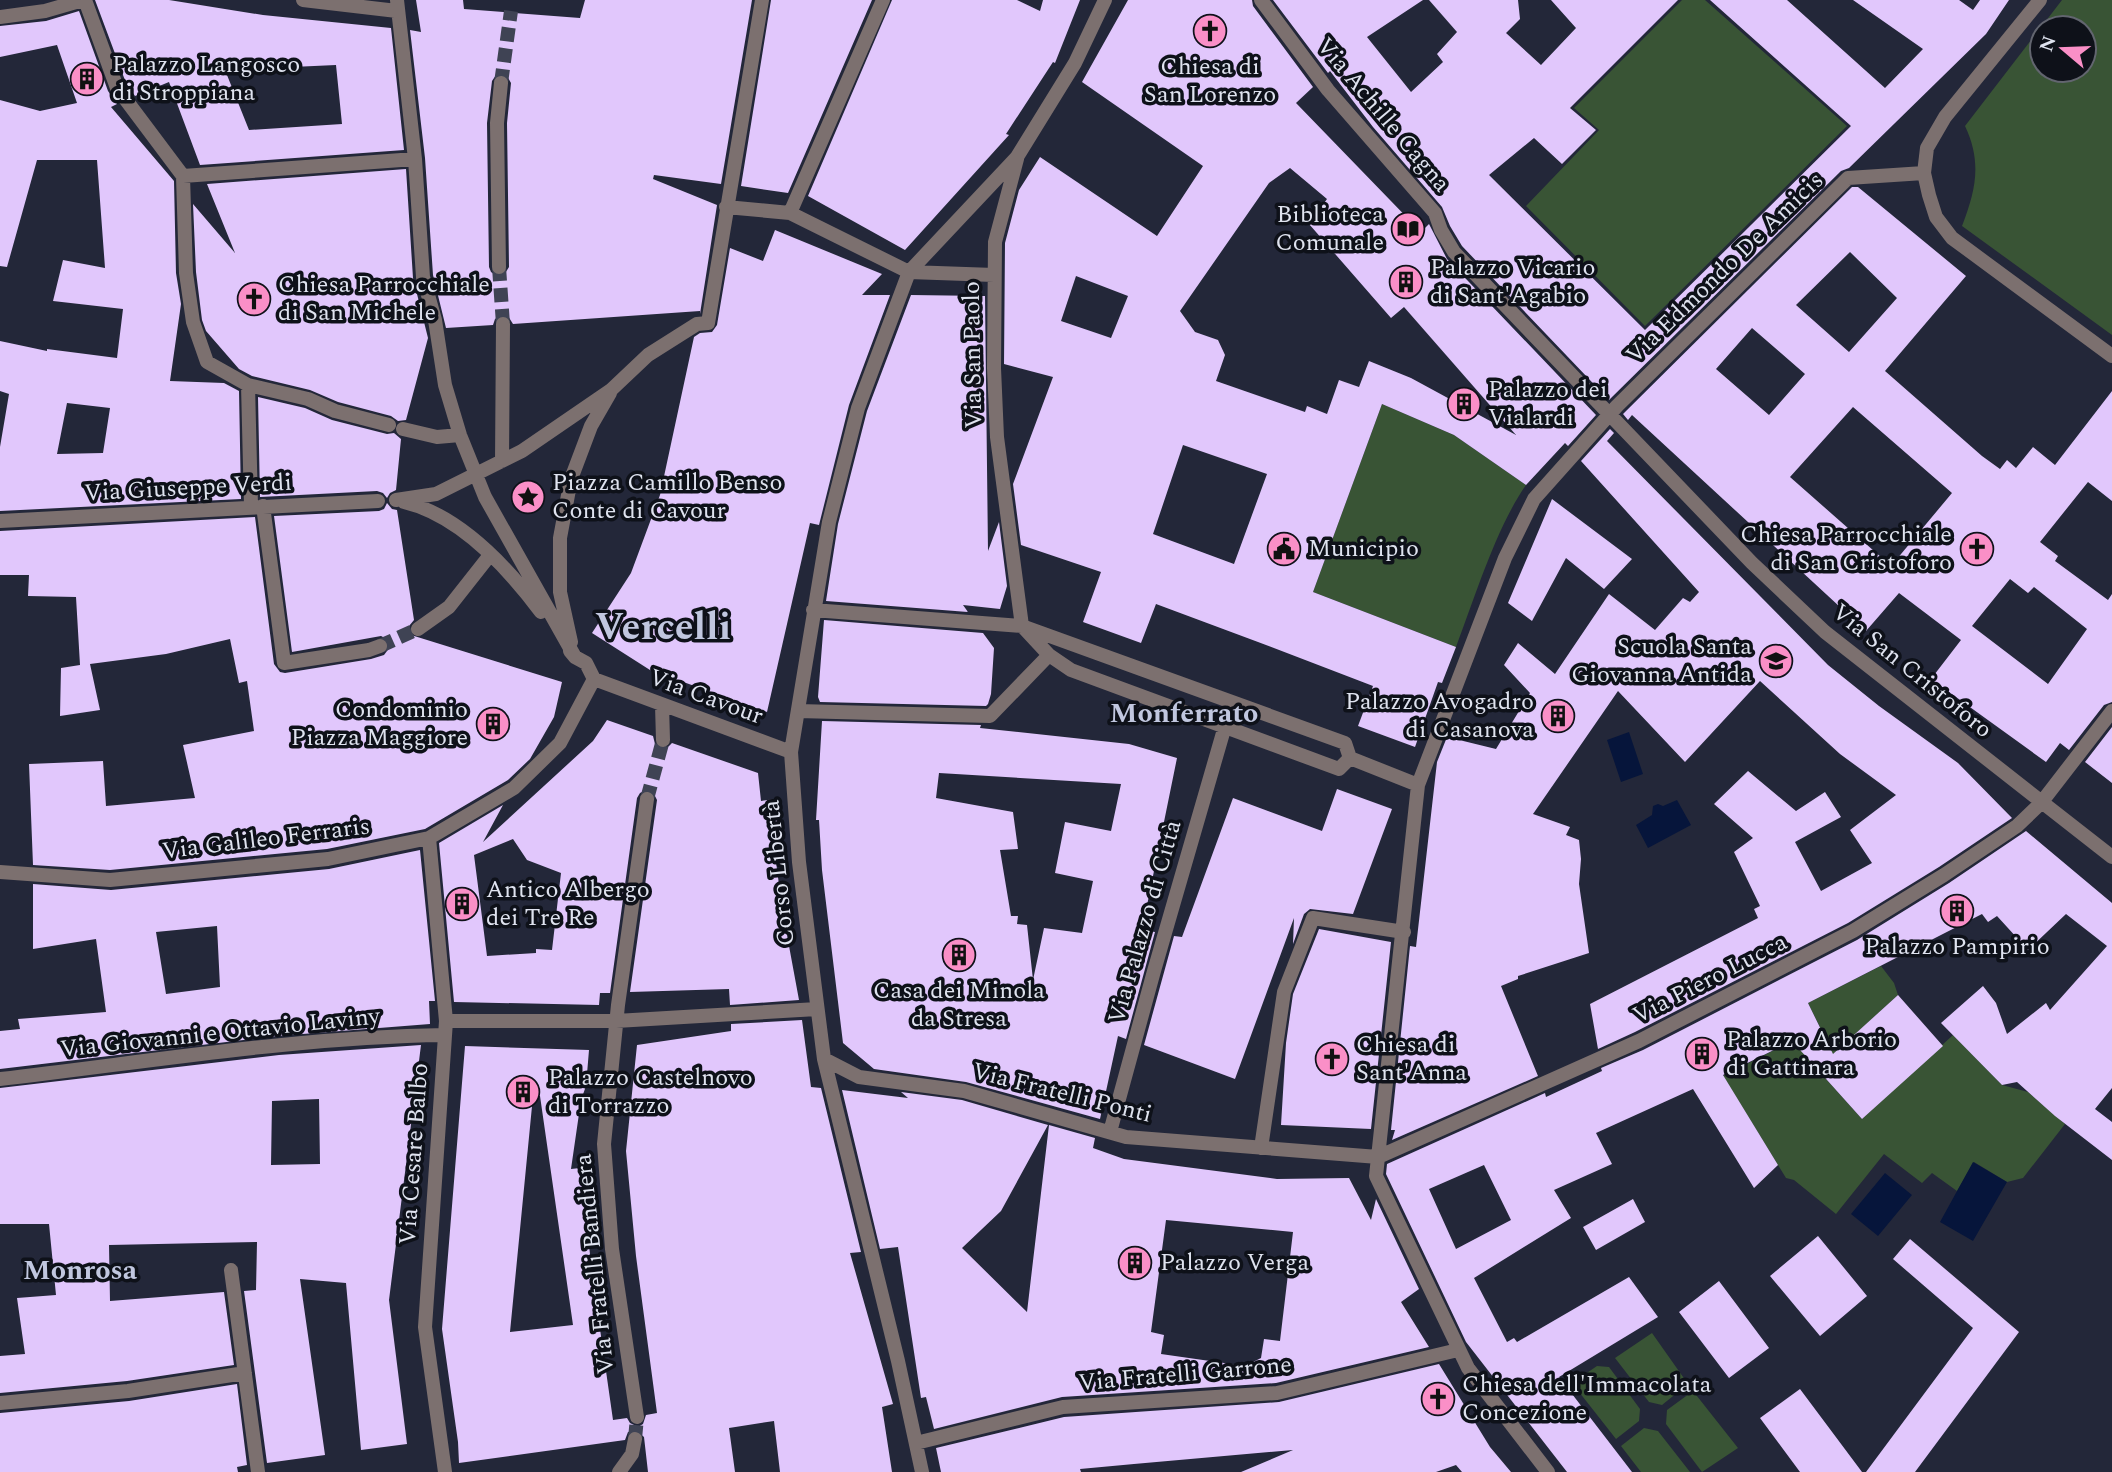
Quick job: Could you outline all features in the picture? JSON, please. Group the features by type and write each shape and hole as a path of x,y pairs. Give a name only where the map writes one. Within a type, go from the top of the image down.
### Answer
{"street":[{"path":"0,17 45,11 84,0 117,88 183,176 186,273 193,323 206,362 248,385 308,400 335,411 437,437 460,435"},
{"path":"303,0 397,5 415,159 423,277 445,385 475,474 504,534 575,657"},
{"path":"575,657 533,601 490,555 452,522 424,507 396,500 436,494 522,451 611,390 648,355 697,324 708,323 762,0"},
{"path":"790,213 883,0"},
{"name":"Corso Libertà","path":"922,1472 824,1059 799,862 791,752 829,522 858,408 909,272 1017,157 1075,63 1105,0"},
{"name":"Via Achille Cagna","path":"1261,0 1328,90 1435,213 1454,252 1609,413"},
{"path":"2040,0 1945,117 1927,148 1924,173 1936,217 1952,238 2112,356"},
{"path":"499,267 497,123 501,83"},
{"name":"Via San Paolo","path":"1017,157 995,242 994,275 997,437 1022,626"},
{"path":"183,176 415,159"},
{"name":"Via Edmondo De Amicis","path":"1548,1472 1468,1368 1376,1176 1418,785 1506,558 1534,499 1609,413 1849,178 1924,173"},
{"path":"726,207 790,213 909,272 994,275"},
{"path":"502,461 503,324"},
{"path":"248,385 257,506 284,663 380,646"},
{"path":"575,657 560,592 560,538 571,479 591,426 611,390"},
{"name":"Via San Cristoforo","path":"1609,413 1752,563 1825,632 2112,857"},
{"name":"Via Giuseppe Verdi","path":"0,521 378,501"},
{"path":"418,629 449,607 490,555"},
{"path":"813,610 1022,626 1345,743 1350,758 1418,785"},
{"path":"1022,626 1049,655 1071,670 1339,769 1350,758"},
{"path":"798,711 990,716 1049,655"},
{"name":"Via Cavour","path":"575,657 586,663 594,679 791,752"},
{"name":"Via Galileo Ferraris","path":"0,872 110,880 328,859 429,838 514,788 560,743 594,679"},
{"path":"662,705 663,740"},
{"name":"Via Piero Lucca","path":"1378,1157 1639,1041 1853,931 2017,825 2042,803 2112,711"},
{"name":"Via Palazzo di Città","path":"1110,1132 1226,726"},
{"name":"Via Fratelli Bandiera","path":"637,1417 612,1249 604,1144 616,1021 647,799"},
{"name":"Via Cesare Balbo","path":"429,838 446,1028 425,1327 445,1472"},
{"path":"1261,1148 1284,992 1314,918 1404,932"},
{"name":"Via Giovanni e Ottavio Laviny","path":"0,1079 254,1047 446,1028 817,1009"},
{"name":"Via Fratelli Ponti","path":"824,1059 859,1077 964,1091 1137,1139 1378,1157"},
{"path":"231,1270 258,1472"},
{"name":"Via Fratelli Garrone","path":"916,1443 1063,1407 1277,1392 1458,1350"},
{"path":"0,1403 128,1391 245,1373"},
{"path":"619,1472 632,1454 635,1439"}],"green space":[{"path":"1682,0 1705,0 1847,126 1645,326 1526,206 1599,130 1574,108"},
{"path":"2062,0 2112,0 2112,335 1962,226 1974,188 1975,164 1965,126 2028,44 2028,84 2098,84 2098,14 2051,14"},
{"path":"1382,404 1454,435 1526,485 1505,521 1456,647 1313,592"},
{"path":"1881,966 1894,983 1898,995 1817,1069 1862,1119 1953,1035 2002,1085 2028,1092 2065,1124 2023,1178 2007,1182 1974,1162 1957,1191 1932,1173 1922,1183 1884,1154 1836,1214 1794,1180 1786,1178 1723,1076 1820,1027 1808,1003"},
{"path":"1652,1333 1688,1384 1662,1405 1649,1402 1615,1358"},
{"path":"1597,1366 1609,1367 1640,1409 1639,1421 1616,1439 1572,1383"},
{"path":"1693,1391 1738,1448 1702,1472 1666,1424 1667,1410"},
{"path":"1644,1428 1658,1431 1690,1472 1641,1472 1621,1446"}],"water":[{"path":"1629,732 1643,774 1621,782 1607,740"},
{"path":"1677,800 1691,825 1648,848 1636,825 1652,815 1653,806 1663,806"},
{"path":"1973,1162 2007,1182 1973,1241 1940,1222"},
{"path":"1885,1173 1912,1195 1878,1236 1851,1214"}],"building":[{"path":"95,0 169,0 263,15 391,28 404,150 200,165 169,82 135,96 126,83","holes":["336,65 342,124 249,130 225,70"]},
{"path":"416,0 463,0 464,9 580,18 585,0 752,0 721,184 654,175 653,179 717,205 700,314 700,311 513,324 508,316 502,314 495,319 493,325 446,328 433,275 425,158 410,30 421,32","holes":["501,73 507,76 511,83 507,123 509,267 504,275 498,277 489,267 487,123 492,81"]},
{"path":"771,0 872,0 788,193 741,186"},
{"path":"892,0 1017,0 1040,11 1043,0 1080,0 1055,63 1053,62 1006,134 1009,135 905,250 808,196"},
{"path":"1128,0 1252,0 1253,6 1313,87 1296,103 1421,232 1429,224 1447,259 1596,415 1568,446 1565,443 1526,485 1454,435 1382,404 1313,592 1456,647 1442,683 1438,682 1415,747 1358,726 1373,686 1258,642 1156,604 1141,643 1083,622 1101,572 1021,545 1013,484 1053,377 1004,364 1005,243 1019,190 1040,157 1157,236 1203,166 1082,82","holes":["1290,168 1327,199 1309,224 1391,318 1404,307 1516,435 1411,378 1369,361 1359,387 1339,380 1327,414 1307,406 1305,412 1216,381 1225,355 1218,340 1195,332 1180,311 1269,183","1076,276 1128,296 1111,338 1061,321","1183,445 1267,474 1234,564 1153,534"]},
{"path":"1273,0 1423,0 1367,37 1411,92 1443,62 1437,54 1457,32 1429,0 1518,0 1520,19 1506,33 1541,65 1576,28 1551,0 1678,0 1570,108 1596,130 1562,164 1534,138 1489,175 1645,330 1851,126 1710,0 1787,0 1885,88 1923,49 1853,0 1959,0 1973,10 1980,0 2009,0 1986,34 1849,168 1841,171 1609,400 1462,246 1442,207 1373,127 1330,71 1328,73"},
{"path":"79,11 108,91 117,104 111,107 174,181 176,273 181,304 170,381 224,383 239,391 241,499 0,511 0,447 9,394 0,391 0,341 47,351 117,358 123,309 53,301 63,260 105,268 97,160 37,160 7,267 0,266 0,100 40,111 77,103 57,45 0,57 0,26 46,21","holes":["67,403 110,408 103,453 57,454"]},
{"path":"406,169 413,278 428,338 406,420 398,421 391,416 338,402 310,390 252,376 239,369 206,331 202,320 196,272 193,204 235,253 207,184"},
{"path":"1852,187 1858,187 1966,276 1885,371 1982,456 2000,469 2007,460 2016,468 2033,447 2055,465 2112,391 2112,501 2088,482 2040,542 2058,556 2055,561 2108,600 2112,594 2112,702 2104,705 2069,750 2060,743 2046,762 1931,679 1961,640 1899,593 1866,631 1632,415 1628,420 1623,414","holes":["1850,252 1897,298 1849,352 1796,305","1752,328 1805,374 1769,415 1716,369","1853,407 1952,493 1891,566 1790,477","2010,579 2028,593 2034,587 2087,629 2048,684 1972,626"]},
{"path":"775,230 882,274 862,295 890,295 849,405 819,525 810,523 767,712 650,670 592,633 631,573 660,495 694,337 700,333 712,332 717,325 730,248 763,261"},
{"path":"911,295 985,296 988,551 999,522 1007,586 1000,609 963,605 968,612 826,601 838,524 867,411"},
{"path":"258,397 305,408 332,420 387,434 394,433 401,439 396,490 387,498 377,491 260,497"},
{"path":"1610,429 1614,433 1607,441 1828,665 1958,763 2012,818 1848,923 1598,1049 1590,1004 1758,918 1754,909 1760,906 1734,852 1753,838 1714,804 1748,771 1796,811 1825,792 1841,817 1795,842 1821,891 1872,863 1850,830 1896,795 1840,754 1760,681 1685,762 1618,691 1533,814 1570,827 1566,835 1579,840 1579,884 1589,953 1518,976 1518,979 1501,986 1538,1076 1392,1140 1410,946 1416,947 1437,762 1447,737 1496,749 1530,693 1504,665 1518,643 1555,674 1609,594 1655,630 1683,598 1690,602 1699,592 1581,461"},
{"path":"1552,499 1632,559 1604,589 1566,558 1532,621 1508,603"},
{"path":"387,503 397,510 414,620 409,626 411,635 562,682 554,717 530,759 508,780 425,829 327,849 110,870 33,865 29,764 103,761 106,806 195,798 183,745 254,731 247,681 239,683 230,639 166,654 90,664 100,710 60,716 61,668 80,665 76,597 28,596 29,575 0,575 0,531 255,517 274,664 280,672 285,673 371,659 384,655 390,647 387,639 381,636 292,652 274,516 379,511 384,509"},
{"path":"824,620 983,633 994,648 988,704 820,702 818,697"},
{"path":"607,720 653,736 659,749 667,748 672,743 758,773 761,801 775,799 777,822 771,823 782,908 799,1000 730,1005 729,989 630,992 657,800 648,789 637,798 610,993 600,993 599,1005 454,1002 439,843 503,805 483,842 593,741","holes":["513,839 527,860 561,873 552,950 536,949 536,953 487,956 474,855"]},
{"path":"822,721 981,725 980,728 1129,744 1177,758 1142,930 1155,932 1126,1039 1118,1036 1100,1119 966,1082 874,1069 843,1043 822,870 819,820 816,820","holes":["939,773 1121,784 1111,831 1065,822 1055,873 1093,881 1082,933 1044,928 1033,980 1027,925 1017,924 1018,916 1011,916 1000,850 1018,849 1013,812 936,798"]},
{"path":"2112,727 2112,783 2085,762"},
{"path":"1337,789 1392,809 1353,914 1310,909 1304,914 1293,944 1294,918 1235,1079 1144,1045 1174,936 1182,937 1233,798 1322,831"},
{"path":"2026,831 2112,903 2112,1088 2095,1109 2112,1122 2112,1160 2055,1116 2017,1082 2002,1085 1941,1023 1983,986 1996,1003 2007,1034 2046,1003 2050,1010 2107,946 2066,914 2028,950 1997,916 1988,922 1982,914 1808,1003 1833,1054 1898,995 1943,1046 1862,1119 1792,1041 1723,1075 1778,1165 1754,1188 1693,1089 1596,1133 1612,1164 1554,1190 1571,1218 1474,1278 1507,1342 1514,1338 1517,1342 1629,1277 1658,1317 1559,1377 1632,1472 1567,1472 1466,1342 1386,1174 1387,1164 1545,1093 1546,1097 1602,1071 1601,1068 1643,1050 1857,940","holes":["1484,1165 1511,1220 1456,1249 1429,1189"]},
{"path":"420,850 435,1001 429,1001 430,1024 277,1036 0,1069 0,1031 20,1029 18,1019 106,1012 96,939 33,949 33,884 111,890 329,869","holes":["217,926 220,987 166,994 156,932"]},
{"name":"Chiesa di Sant'Anna","path":"1319,929 1391,942 1371,1129 1281,1125 1286,1043 1293,994"},
{"path":"802,1020 811,1087 821,1088 861,1252 850,1253 893,1404 882,1407 892,1472 780,1472 774,1421 729,1428 735,1472 648,1472 644,1437 636,1430 628,1432 625,1440 459,1463 442,1329 465,1046 589,1050 586,1086 581,1100 571,1169 580,1168 613,1420 627,1418 638,1427 643,1424 646,1415 657,1413 636,1256 626,1151 637,1045 731,1031 731,1024","holes":["533,1096 540,1096 573,1325 510,1332"]},
{"path":"421,1045 389,1300 407,1444 361,1450 346,1283 300,1279 325,1455 267,1463 244,1291 256,1290 257,1242 109,1245 110,1301 224,1292 234,1365 127,1381 0,1393 0,1356 25,1354 17,1298 56,1295 49,1224 0,1224 0,1088 279,1055","holes":["319,1099 320,1164 271,1165 272,1101"]},
{"path":"842,1090 908,1098 901,1092 962,1100 1048,1125 1001,1211 962,1248 1027,1312 1049,1125 1095,1138 1093,1148 1124,1159 1277,1179 1349,1178 1371,1220 1376,1199 1419,1289 1401,1302 1429,1347 1276,1383 1062,1397 934,1429 926,1397 921,1398 898,1247 880,1249","holes":["1166,1220 1293,1232 1280,1341 1264,1339 1261,1358 1245,1366 1161,1354 1164,1335 1151,1332"]},
{"path":"1633,1199 1645,1222 1596,1250 1583,1227"},
{"path":"1818,1236 1867,1296 1820,1336 1770,1276"},
{"path":"1910,1239 2019,1332 1915,1472 1866,1472 1973,1328 1893,1259"},
{"path":"1719,1281 1769,1348 1729,1378 1679,1312"},
{"path":"1439,1364 1490,1447 1511,1472 1462,1472 1456,1465 1436,1472 1241,1472 1293,1450 1080,1469 1081,1472 941,1472 936,1448 1064,1417 1279,1402"},
{"path":"237,1384 247,1465 237,1467 238,1472 0,1472 0,1413 129,1401"},
{"path":"1800,1389 1862,1472 1800,1472 1760,1418"}],"tunnel":[{"path":"501,83 511,11"},
{"path":"499,267 503,324"},
{"path":"380,646 418,629"},
{"path":"647,799 663,740"},
{"path":"635,1439 637,1417"}],"place":[{"name":"Chiesa di San Lorenzo","path":"1210,31"},
{"name":"Palazzo Langosco di Stroppiana","path":"87,79"},
{"name":"Biblioteca Comunale","path":"1408,229"},
{"name":"Palazzo Vicario di Sant'Agabio","path":"1406,282"},
{"name":"Chiesa Parrocchiale di San Michele","path":"254,299"},
{"name":"Palazzo dei Vialardi","path":"1464,404"},
{"name":"Piazza Camillo Benso Conte di Cavour","path":"528,497"},
{"name":"Municipio","path":"1284,549"},
{"name":"Chiesa Parrocchiale di San Cristoforo","path":"1977,549"},
{"name":"Scuola Santa Giovanna Antida","path":"1776,661"},
{"name":"Palazzo Avogadro di Casanova","path":"1558,716"},
{"name":"Condominio Piazza Maggiore","path":"493,724"},
{"name":"Antico Albergo dei Tre Re","path":"462,904"},
{"name":"Palazzo Pampirio","path":"1957,911"},
{"name":"Casa dei Minola da Stresa","path":"959,955"},
{"name":"Palazzo Arborio di Gattinara","path":"1702,1054"},
{"name":"Chiesa di Sant'Anna","path":"1332,1059"},
{"name":"Palazzo Castelnovo di Torrazzo","path":"523,1092"},
{"name":"Palazzo Verga","path":"1135,1263"},
{"name":"Chiesa dell'Immacolata Concezione","path":"1438,1399"}],"district":[{"name":"Vercelli","path":"663,628"},
{"name":"Monferrato","path":"1184,713"},
{"name":"Monrosa","path":"80,1270"}]}
